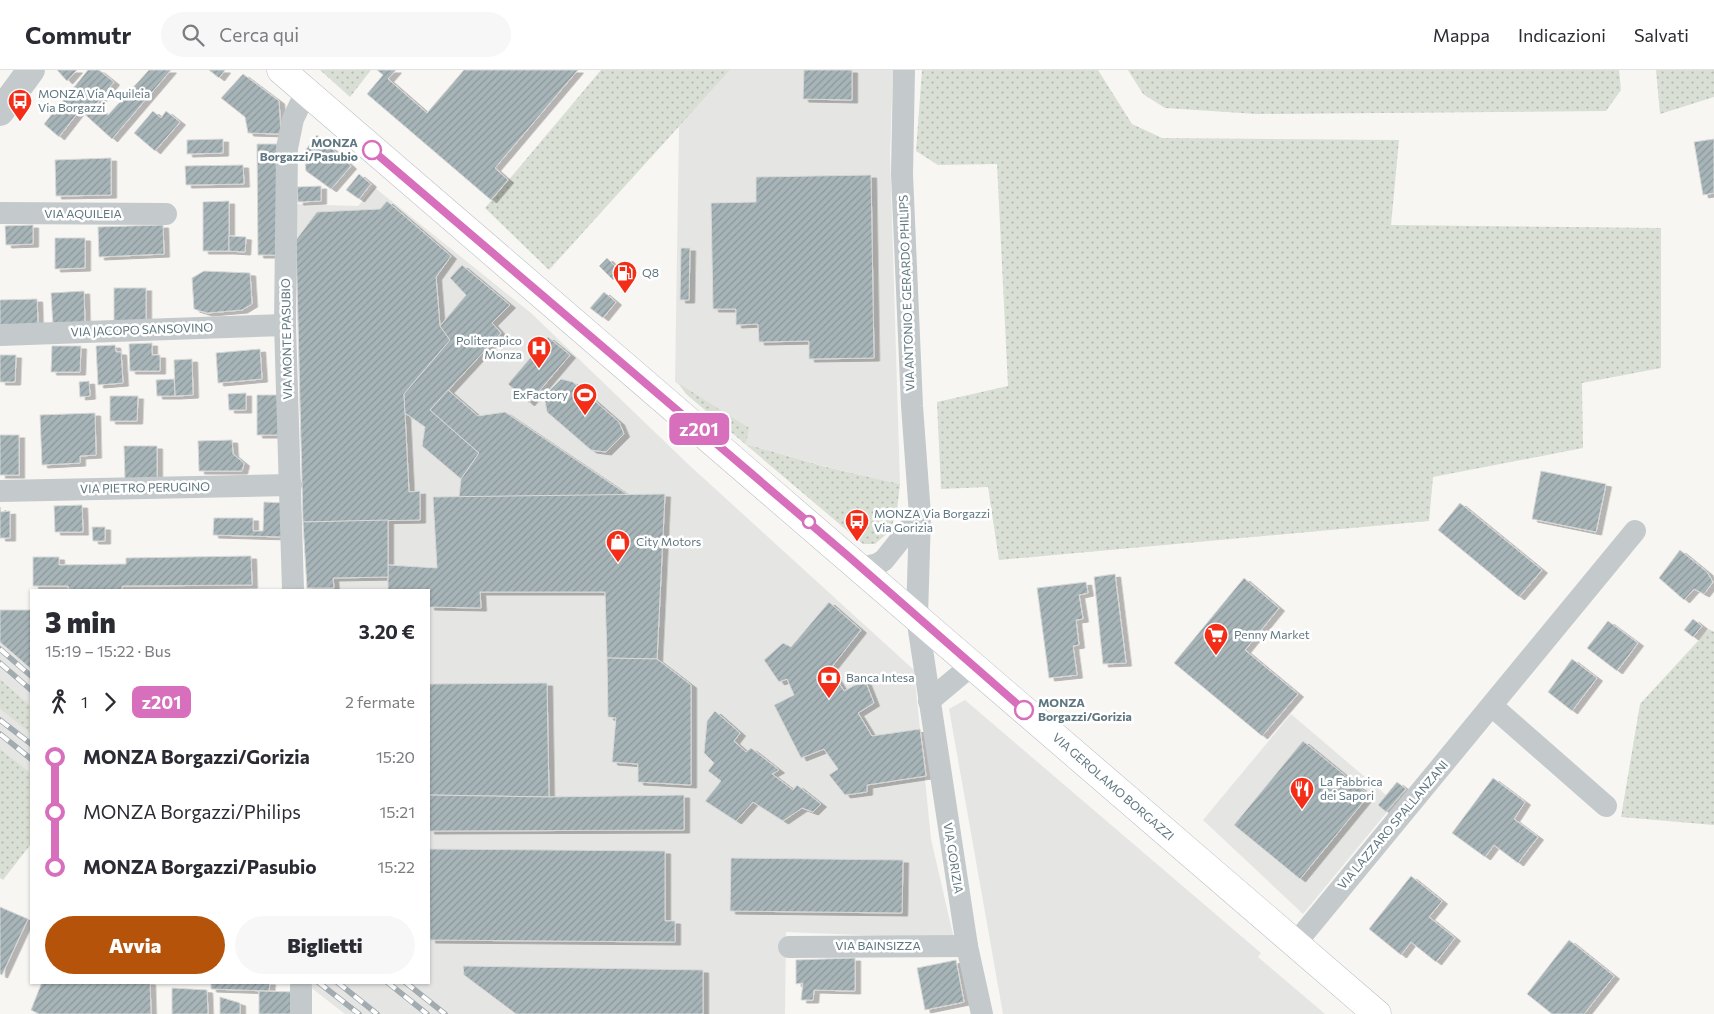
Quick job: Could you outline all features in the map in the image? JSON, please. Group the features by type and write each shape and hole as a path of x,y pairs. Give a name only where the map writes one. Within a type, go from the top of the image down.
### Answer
{"main road":[{"name":"VIA GEROLAMO BORGAZZI","path":"281,70 862,568 916,617 1377,1014"}],"street":[{"path":"0,112 31,70"},
{"name":"VIA ANTONIO E GERARDO PHILIPS","path":"904,70 902,174 912,406 920,515 916,617"},
{"name":"VIA MONTE PASUBIO","path":"293,589 285,325 287,148 293,119 306,92"},
{"name":"VIA AQUILEIA","path":"0,213 166,214"},
{"name":"VIA JACOPO SANSOVINO","path":"0,335 285,325"},
{"name":"VIA PIETRO PERUGINO","path":"0,491 290,485"},
{"path":"862,568 878,564 884,560 920,515"},
{"name":"VIA LAZZARO SPALLANZANI","path":"1295,944 1635,531"},
{"name":"VIA GORIZIA","path":"916,617 967,946 982,1014"},
{"path":"930,702 972,665"},
{"path":"1492,706 1606,806"},
{"name":"VIA BAINSIZZA","path":"789,947 967,946"},
{"path":"301,987 301,1014"}],"shaded area":[{"path":"320,70 371,70 350,97"},
{"path":"601,70 730,70 549,270 485,208"},
{"path":"730,70 893,70 890,154 900,484 827,467 746,444 748,428 675,382 679,126"},
{"path":"922,70 1098,70 1132,124 1162,138 1399,140 1391,225 1661,228 1661,368 1582,383 1583,448 1433,477 1429,521 999,560 988,487 941,489 937,402 1008,386 997,164 938,165 916,151"},
{"path":"1128,70 1619,70 1621,90 1606,111 1257,114 1165,108 1143,94"},
{"path":"1656,70 1714,70 1714,97 1660,114"},
{"path":"374,187 531,313 688,464 914,670 931,839 954,939 786,932 785,1014 345,1014 306,984 430,984 430,589 307,589 299,397 295,204 358,206"},
{"path":"678,383 749,428 746,444 826,467 900,484 897,510 890,531 875,544 863,544 686,394"},
{"path":"0,610 30,610 30,705 0,679"},
{"path":"1709,629 1714,632 1714,825 1621,817 1640,704"},
{"path":"0,679 30,705 30,733 0,709"},
{"path":"965,700 1261,953 1258,957 1325,1014 1003,1014 949,709"},
{"path":"0,709 30,733 30,772 0,749"},
{"path":"1291,714 1386,795 1397,782 1406,789 1303,914 1203,820"},
{"path":"0,749 30,772 30,845 3,880 0,878"}],"building":[{"path":"57,70 77,70 67,81"},
{"path":"88,70 99,70 114,82 95,106 108,115 149,70 171,70 112,139 80,110 59,137 44,124"},
{"path":"209,70 225,70 219,78"},
{"path":"377,70 396,70 388,79 427,113 464,70 578,70 495,168 508,180 491,200 367,94 383,75"},
{"path":"804,70 852,70 852,100 803,99"},
{"path":"243,74 279,101 281,134 248,133 245,117 221,98"},
{"path":"153,111 161,118 166,111 180,122 155,151 134,133"},
{"path":"317,135 351,166 331,189 306,171 304,152"},
{"path":"223,139 223,153 187,154 187,140"},
{"path":"1714,139 1714,193 1703,195 1694,142"},
{"path":"257,144 278,144 279,255 258,255"},
{"path":"111,158 111,195 56,196 55,160"},
{"path":"243,165 244,184 186,185 185,166"},
{"path":"359,174 371,184 359,199 346,190"},
{"path":"871,175 874,358 809,359 809,341 759,342 758,324 736,325 736,309 713,309 711,203 756,202 756,177"},
{"path":"321,186 321,201 298,202 297,187"},
{"path":"229,201 229,251 203,251 203,202"},
{"path":"387,201 451,256 436,277 440,326 450,340 404,394 409,492 420,491 420,520 303,522 296,240 317,212 380,209"},
{"path":"33,225 33,244 6,245 5,226"},
{"path":"163,225 164,254 99,257 98,227"},
{"path":"229,236 246,237 245,252 229,251"},
{"path":"55,238 85,238 85,268 55,269"},
{"path":"681,248 690,248 689,300 680,300"},
{"path":"607,258 621,272 613,280 599,266"},
{"path":"462,265 510,305 492,323 501,333 430,410 479,453 461,479 422,446 425,427 405,413 404,394 450,340 440,326 466,295 450,278"},
{"path":"204,271 250,273 252,304 242,310 207,313 194,309 192,278"},
{"path":"114,288 146,288 146,322 114,322"},
{"path":"84,291 85,325 53,327 51,293"},
{"path":"604,292 616,302 603,318 590,308"},
{"path":"37,299 38,324 0,326 0,300"},
{"path":"548,337 570,355 529,403 508,384"},
{"path":"152,343 152,355 160,355 160,371 130,371 129,344"},
{"path":"115,345 116,352 121,352 123,383 98,385 96,346"},
{"path":"52,346 81,346 80,372 51,372"},
{"path":"260,349 262,379 218,383 216,353"},
{"path":"0,355 16,355 15,382 0,382"},
{"path":"192,359 193,395 175,396 174,360"},
{"path":"174,379 175,396 157,396 156,380"},
{"path":"561,379 573,382 619,422 624,434 606,452 591,450 547,412 544,396"},
{"path":"89,381 90,396 80,397 79,382"},
{"path":"448,390 478,416 505,412 628,495 459,497 461,479 479,453 430,410"},
{"path":"246,393 246,410 229,410 228,394"},
{"path":"257,395 279,395 280,435 257,435"},
{"path":"110,396 138,396 137,421 110,421"},
{"path":"95,413 96,455 80,456 80,463 42,465 40,415"},
{"path":"0,435 19,435 19,475 0,475"},
{"path":"232,440 233,454 244,463 242,471 199,471 198,441"},
{"path":"124,446 157,446 157,478 125,479"},
{"path":"1541,471 1606,484 1596,532 1532,519"},
{"path":"665,494 657,659 607,658 605,592 480,592 481,608 430,607 430,589 388,589 388,565 437,568 433,497"},
{"path":"264,502 285,503 284,537 213,535 214,518 253,518 253,531 263,531"},
{"path":"1460,503 1542,570 1519,597 1438,530"},
{"path":"82,505 83,532 55,532 54,506"},
{"path":"0,507 1,512 10,511 10,538 0,538"},
{"path":"388,520 388,577 333,578 334,588 307,588 303,522"},
{"path":"92,527 105,527 105,541 93,541"},
{"path":"1680,550 1707,572 1713,582 1704,594 1694,589 1684,600 1659,578"},
{"path":"251,556 252,585 122,586 122,589 69,589 68,586 33,586 33,557 59,557 59,565 126,564 126,558"},
{"path":"1115,574 1126,663 1103,664 1094,577"},
{"name":"Penny Market","path":"1244,578 1279,608 1245,650 1298,694 1262,736 1174,663"},
{"path":"1086,582 1088,593 1079,595 1083,619 1076,620 1079,645 1073,646 1077,675 1049,678 1037,588"},
{"name":"Banca Intesa","path":"829,602 861,630 830,669 844,691 865,680 874,703 858,713 872,736 920,729 926,776 867,785 867,792 845,795 829,775 838,769 824,749 801,758 774,705 794,695 787,679 779,682 764,660 783,643 791,647"},
{"path":"0,610 30,610 30,668 0,642"},
{"path":"1693,619 1702,626 1693,637 1684,630"},
{"path":"1608,621 1638,643 1617,671 1587,648"},
{"path":"607,658 657,659 691,685 691,785 638,782 638,764 612,762 616,718 608,717"},
{"path":"1572,659 1597,678 1572,711 1548,692"},
{"path":"547,683 549,797 430,795 430,684"},
{"path":"715,711 740,733 734,741 746,752 751,748 779,770 772,774 793,790 797,785 821,804 813,812 802,808 783,821 753,802 736,821 705,801 721,781 708,771 714,763 704,753 707,721"},
{"name":"La Fabbrica dei Sapori","path":"1303,741 1369,795 1300,879 1234,825"},
{"path":"1493,778 1525,802 1514,819 1538,837 1518,863 1494,845 1485,857 1452,833"},
{"path":"1397,782 1406,789 1386,812 1378,805"},
{"path":"430,795 549,797 684,795 684,830 430,831"},
{"path":"430,849 665,851 665,921 675,921 675,942 430,940"},
{"path":"731,858 903,860 902,913 730,911"},
{"path":"1411,876 1442,901 1429,917 1455,938 1436,962 1411,942 1401,955 1369,929"},
{"path":"0,907 28,919 2,975 0,974"},
{"path":"1569,940 1614,976 1584,1014 1552,1014 1527,994"},
{"path":"855,958 855,991 814,990 813,1000 801,1000 803,983 796,984 796,960"},
{"path":"956,960 964,1002 925,1010 917,968"},
{"path":"463,966 703,970 703,1014 516,1014 464,975"},
{"path":"41,984 150,984 151,1014 39,1014 31,1010"},
{"path":"211,984 270,984 269,991 211,989"},
{"path":"172,988 207,990 208,1014 172,1014"},
{"path":"259,991 294,992 294,1014 259,1014"},
{"path":"220,997 240,1003 240,1014 220,1014"}],"railway":[{"path":"0,649 30,675"},
{"path":"0,663 30,689"},
{"path":"0,720 30,743"},
{"path":"0,734 30,758"},
{"path":"321,984 359,1014"},
{"path":"340,984 377,1014"},
{"path":"390,984 427,1014"},
{"path":"408,984 445,1014"}],"bus line":[{"name":"z201","path":"372,150 848,556 1024,710"}],"place":[{"name":"MONZA Via Aquileia Via Borgazzi","path":"20,122"},
{"name":"MONZA Borgazzi/Pasubio","path":"372,150"},
{"name":"Q8","path":"625,294"},
{"name":"Politerapico Monza","path":"539,369"},
{"name":"ExFactory","path":"585,416"},
{"name":"MONZA Via Borgazzi Via Gorizia","path":"857,542"},
{"name":"City Motors","path":"618,563"},
{"name":"Penny Market","path":"1216,656"},
{"name":"Banca Intesa","path":"829,699"},
{"name":"MONZA Borgazzi/Gorizia","path":"1024,710"},
{"name":"La Fabbrica dei Sapori","path":"1302,810"}]}
